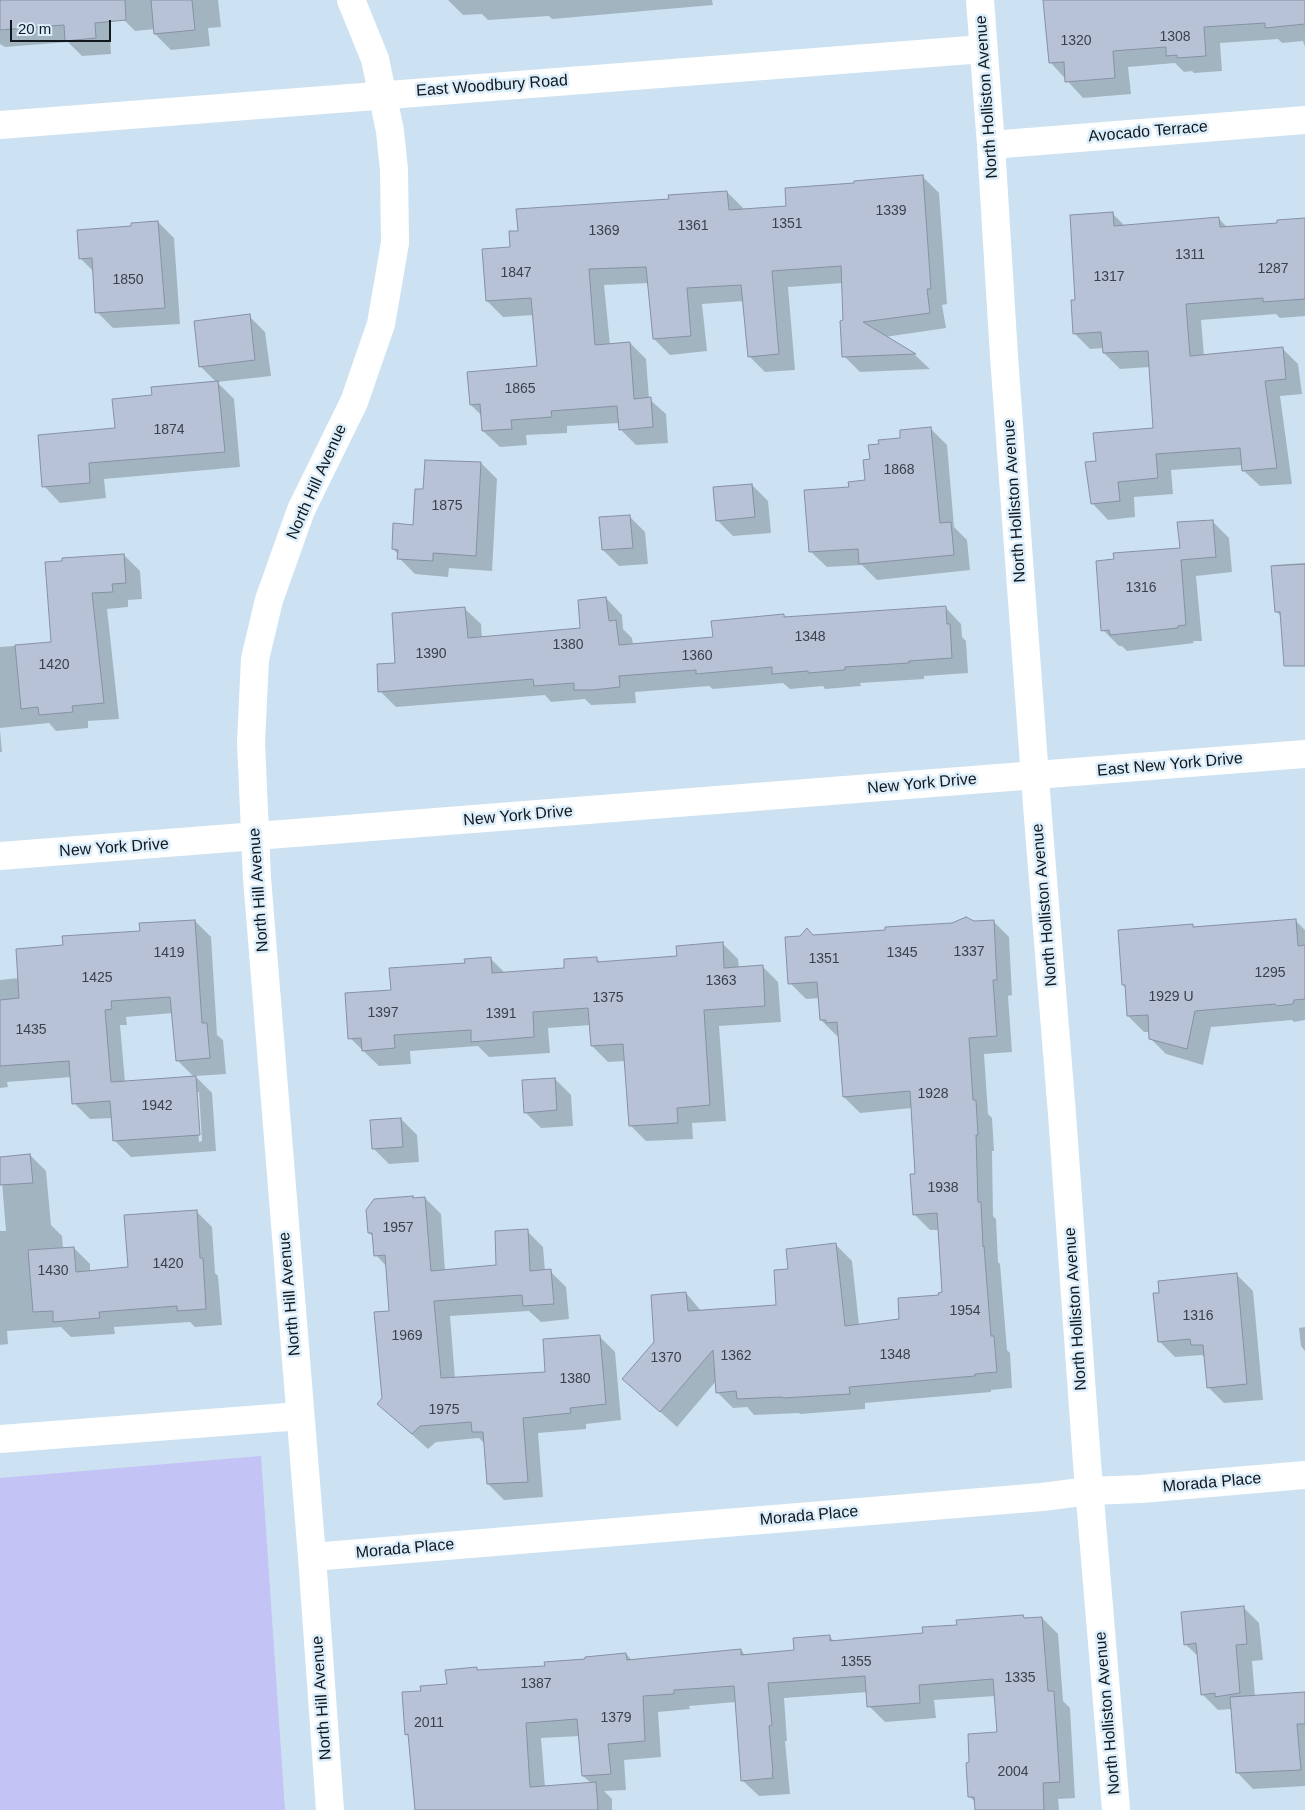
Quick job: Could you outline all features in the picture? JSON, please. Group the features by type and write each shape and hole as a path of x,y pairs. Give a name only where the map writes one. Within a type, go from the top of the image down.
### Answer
{"street":[{"name":"North Hill Avenue","path":"330,1810 312,1556 254,837 251,742 255,659 269,600 302,510 354,402 381,324 395,243 394,170 390,131 375,59 351,0"},
{"name":"North Holliston Avenue","path":"980,0 1005,366 1089,1492 1116,1810"},
{"name":"East Woodbury Road","path":"0,125 983,49"},
{"name":"Avocado Terrace","path":"991,145 1305,120"},
{"name":"East New York Drive","path":"1036,776 1305,754"},
{"name":"New York Drive","path":"0,856 1036,776"},
{"path":"0,1439 300,1416"},
{"name":"Morada Place","path":"312,1556 1305,1476"}],"shaded area":[{"path":"261,1456 285,1810 0,1810 0,1478"}],"building":[{"path":"0,0 125,0 126,20 95,23 96,38 65,41 64,25 0,30"},
{"path":"151,0 192,0 195,30 154,34"},
{"path":"1043,0 1305,0 1305,24 1265,28 1265,23 1204,27 1206,56 1177,58 1177,55 1166,56 1166,47 1113,51 1115,78 1065,82 1064,62 1049,63"},
{"path":"923,175 931,289 927,289 930,313 863,322 916,354 842,357 840,321 843,320 841,266 772,271 779,354 748,357 741,285 687,288 691,336 653,339 646,267 589,269 595,345 630,342 634,399 651,397 653,427 619,430 617,406 551,411 552,417 511,420 512,429 482,431 480,404 470,405 467,372 537,366 531,298 486,301 482,249 510,247 509,231 518,231 516,209 669,199 668,195 727,191 729,210 786,206 785,188"},
{"path":"1113,212 1114,226 1219,217 1220,227 1277,223 1277,220 1305,218 1305,299 1263,302 1263,298 1186,304 1190,356 1283,347 1286,379 1265,381 1277,468 1242,471 1240,448 1156,454 1158,478 1118,482 1120,501 1091,504 1085,462 1096,461 1093,433 1153,428 1148,351 1103,353 1101,332 1073,334 1071,300 1075,300 1070,215"},
{"path":"158,221 165,308 95,313 92,258 79,259 77,230 131,226 131,223"},
{"path":"250,314 255,360 199,367 194,321"},
{"path":"218,381 225,452 89,463 90,483 42,487 38,435 115,428 112,399 152,395 151,387"},
{"path":"931,427 940,523 951,522 954,555 859,564 858,549 809,552 804,490 849,487 848,482 865,480 863,460 870,459 868,445 879,444 878,440 900,438 900,430"},
{"path":"425,460 481,462 476,556 433,553 433,561 397,559 398,550 392,549 393,523 413,525 415,489 423,489"},
{"path":"752,484 755,517 716,521 713,487"},
{"path":"630,515 633,548 602,550 599,517"},
{"path":"1213,520 1216,557 1181,560 1186,625 1178,626 1178,628 1110,635 1109,630 1101,631 1096,561 1114,559 1113,553 1180,548 1177,522"},
{"path":"124,554 126,583 112,584 113,592 92,593 104,703 72,706 73,712 39,715 38,707 21,709 15,645 51,642 45,562 62,561 62,558"},
{"path":"1305,564 1305,666 1284,666 1280,612 1275,612 1271,566"},
{"path":"606,597 609,621 616,620 619,645 713,637 711,621 784,614 784,617 946,606 947,624 950,624 952,658 845,667 845,670 808,673 808,671 772,674 772,667 696,674 696,670 619,676 620,687 593,690 574,690 574,683 534,686 533,679 378,692 377,664 395,663 392,613 465,607 468,638 580,628 578,600"},
{"path":"966,917 974,921 994,920 997,980 993,980 997,1036 969,1038 973,1100 976,1100 978,1135 976,1135 978,1202 981,1202 991,1336 994,1336 997,1372 975,1374 975,1376 849,1387 850,1394 737,1399 736,1391 716,1393 713,1350 660,1412 622,1379 654,1342 651,1295 686,1292 688,1311 776,1305 774,1270 788,1269 786,1249 836,1243 845,1326 899,1319 898,1298 939,1295 938,1293 942,1292 937,1213 913,1215 910,1174 915,1174 910,1091 843,1097 837,1022 826,1023 826,1020 820,1020 817,982 788,984 785,937 800,936 807,928 813,935 885,930 885,927 952,923"},
{"path":"1296,919 1298,946 1305,945 1305,999 1294,1000 1293,1004 1277,1006 1275,1004 1195,1011 1187,1049 1149,1039 1148,1015 1127,1016 1125,985 1122,985 1118,930 1193,924 1193,927"},
{"path":"195,920 202,1023 207,1023 210,1058 176,1061 170,997 111,1001 112,1009 105,1010 111,1082 196,1076 200,1135 113,1141 110,1101 72,1104 69,1061 0,1066 0,1000 19,998 16,949 63,945 62,936 140,931 139,923"},
{"path":"723,942 724,968 763,965 765,1006 704,1010 710,1105 677,1108 678,1123 629,1126 623,1044 591,1046 588,1008 533,1012 534,1037 471,1042 471,1030 394,1035 395,1048 362,1051 361,1038 348,1039 345,993 391,990 389,968 465,963 464,959 491,957 492,973 564,968 564,959 597,957 597,962 677,956 676,946"},
{"path":"555,1078 557,1110 524,1113 522,1080"},
{"path":"401,1118 403,1147 372,1149 370,1120"},
{"path":"30,1154 33,1183 0,1185 0,1157"},
{"path":"413,1196 413,1198 425,1197 431,1271 496,1265 495,1231 528,1229 530,1271 551,1269 554,1304 523,1306 522,1295 434,1301 441,1378 545,1372 543,1339 600,1335 606,1404 570,1408 571,1413 523,1418 528,1482 487,1484 483,1432 472,1432 471,1422 420,1426 412,1434 377,1404 382,1398 374,1312 389,1311 385,1255 374,1256 372,1233 368,1233 366,1210 374,1199"},
{"path":"197,1210 200,1258 203,1258 206,1309 177,1311 177,1306 99,1312 100,1318 53,1322 53,1311 33,1312 28,1250 74,1247 76,1272 128,1267 124,1215"},
{"path":"1237,1273 1247,1384 1207,1388 1203,1345 1191,1345 1190,1339 1158,1342 1153,1293 1159,1293 1158,1281"},
{"path":"1244,1606 1247,1644 1236,1645 1240,1693 1215,1697 1215,1693 1201,1695 1196,1643 1184,1645 1181,1612"},
{"path":"1023,1615 1024,1618 1042,1617 1048,1691 1054,1691 1060,1782 1043,1783 1044,1810 975,1810 974,1797 968,1797 966,1763 969,1762 968,1734 997,1732 993,1679 919,1685 920,1703 867,1707 865,1676 768,1683 772,1725 769,1726 773,1778 741,1781 734,1686 674,1690 674,1694 643,1696 645,1741 608,1744 611,1774 582,1776 577,1719 526,1723 530,1787 596,1782 598,1810 415,1810 408,1734 405,1735 402,1692 421,1691 420,1686 447,1684 445,1670 477,1667 477,1670 545,1666 544,1662 626,1653 627,1660 741,1649 741,1655 794,1650 793,1638 830,1635 830,1641 923,1633 922,1627 957,1625 956,1620"},
{"path":"1305,1692 1305,1724 1297,1724 1301,1770 1236,1773 1230,1697"}]}
